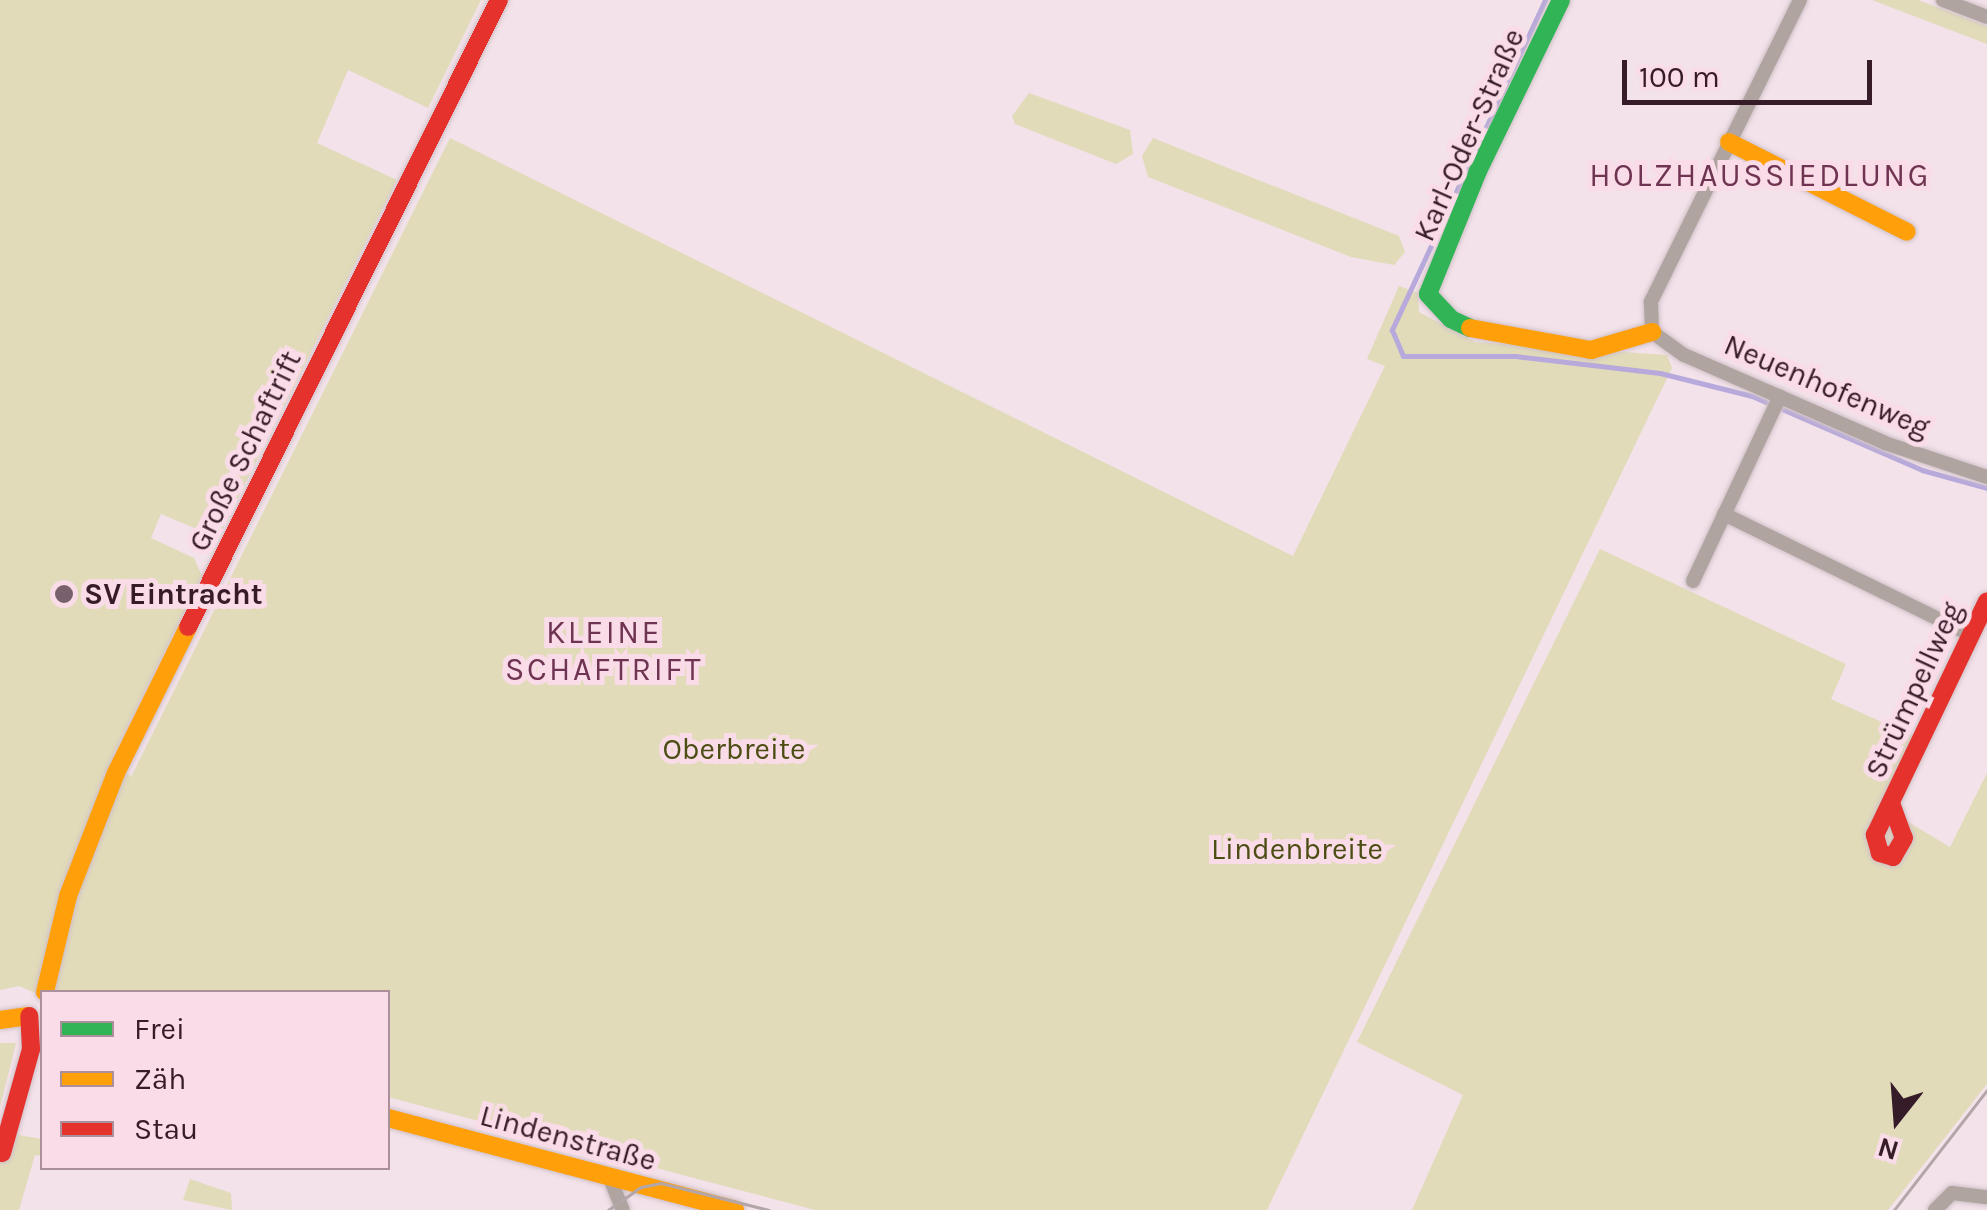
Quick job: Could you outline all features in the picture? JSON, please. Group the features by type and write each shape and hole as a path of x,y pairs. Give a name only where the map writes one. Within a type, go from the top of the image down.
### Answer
{"street":[{"name":"Große Schaftrift","path":"45,990 68,896 116,773 499,0"},
{"name":"Karl-Oder-Straße","path":"1561,0 1428,294 1450,320 1484,334 1591,350 1652,332"},
{"path":"1652,332 1652,302 1800,0"},
{"path":"1943,0 1987,17"},
{"path":"1729,142 1907,232"},
{"name":"Neuenhofenweg","path":"1652,332 1684,355 1778,402 1912,454 1987,477"},
{"path":"1693,582 1778,402"},
{"path":"1724,514 1971,634"},
{"name":"Strümpellweg","path":"1891,804 1987,601"},
{"path":"0,1020 36,1019 1,1156"},
{"name":"Lindenstraße","path":"390,1119 734,1210"},
{"path":"611,1180 623,1210"},
{"path":"1935,1210 1952,1193 1987,1197"}],"green space":[{"name":"Oberbreite","path":"0,0 481,0 428,108 348,70 317,143 397,180 218,538 161,514 151,538 194,558 202,576 113,756 131,777 450,138 1293,556 1385,366 1367,359 1399,286 1418,293 1419,312 1475,342 1667,355 1672,368 1267,1210 815,1210 390,1098 390,990 40,990 40,995 19,986 0,990"},
{"path":"1872,0 1918,0 1987,26 1987,44"},
{"path":"1029,93 1130,130 1133,154 1116,164 1015,124 1012,116"},
{"path":"1153,138 1399,236 1405,252 1394,265 1351,257 1148,177 1142,156"},
{"path":"1600,549 1846,664 1831,699 1917,738 1881,806 1950,847 1987,773 1987,1084 1888,1210 1412,1210 1463,1095 1357,1042"},
{"path":"0,1043 16,1043 0,1107"},
{"path":"0,1132 40,1139 40,1156 35,1155 19,1210 0,1210"},
{"path":"190,1179 231,1193 232,1210 183,1200"}],"waterway":[{"path":"1545,0 1392,330 1403,356 1515,356 1660,373 1752,396 1922,470 1987,488"}],"tram line":[{"path":"1894,1210 1987,1090"},
{"path":"608,1210 641,1187 661,1183 769,1210"}],"traffic: fast":[{"path":"1470,328 1451,319 1428,294 1478,171 1561,0"}],"traffic: slow":[{"path":"1729,142 1907,232"},
{"path":"1470,328 1591,350 1652,332"},
{"path":"45,990 68,896 116,773 188,627"},
{"path":"0,1020 29,1016"},
{"path":"390,1119 735,1210"}],"traffic: jam":[{"path":"188,627 499,0"},
{"path":"1891,803 1904,838 1893,857 1880,853 1875,835 1987,601"},
{"path":"2,1153 31,1049 29,1016"}],"place":[{"name":"SV Eintracht","path":"64,594"}],"district":[{"name":"HOLZHAUSSIEDLUNG","path":"1760,176"},
{"name":"KLEINE SCHAFTRIFT","path":"604,652"}],"park label":[{"name":"Lindenbreite","path":"1297,849"}]}
